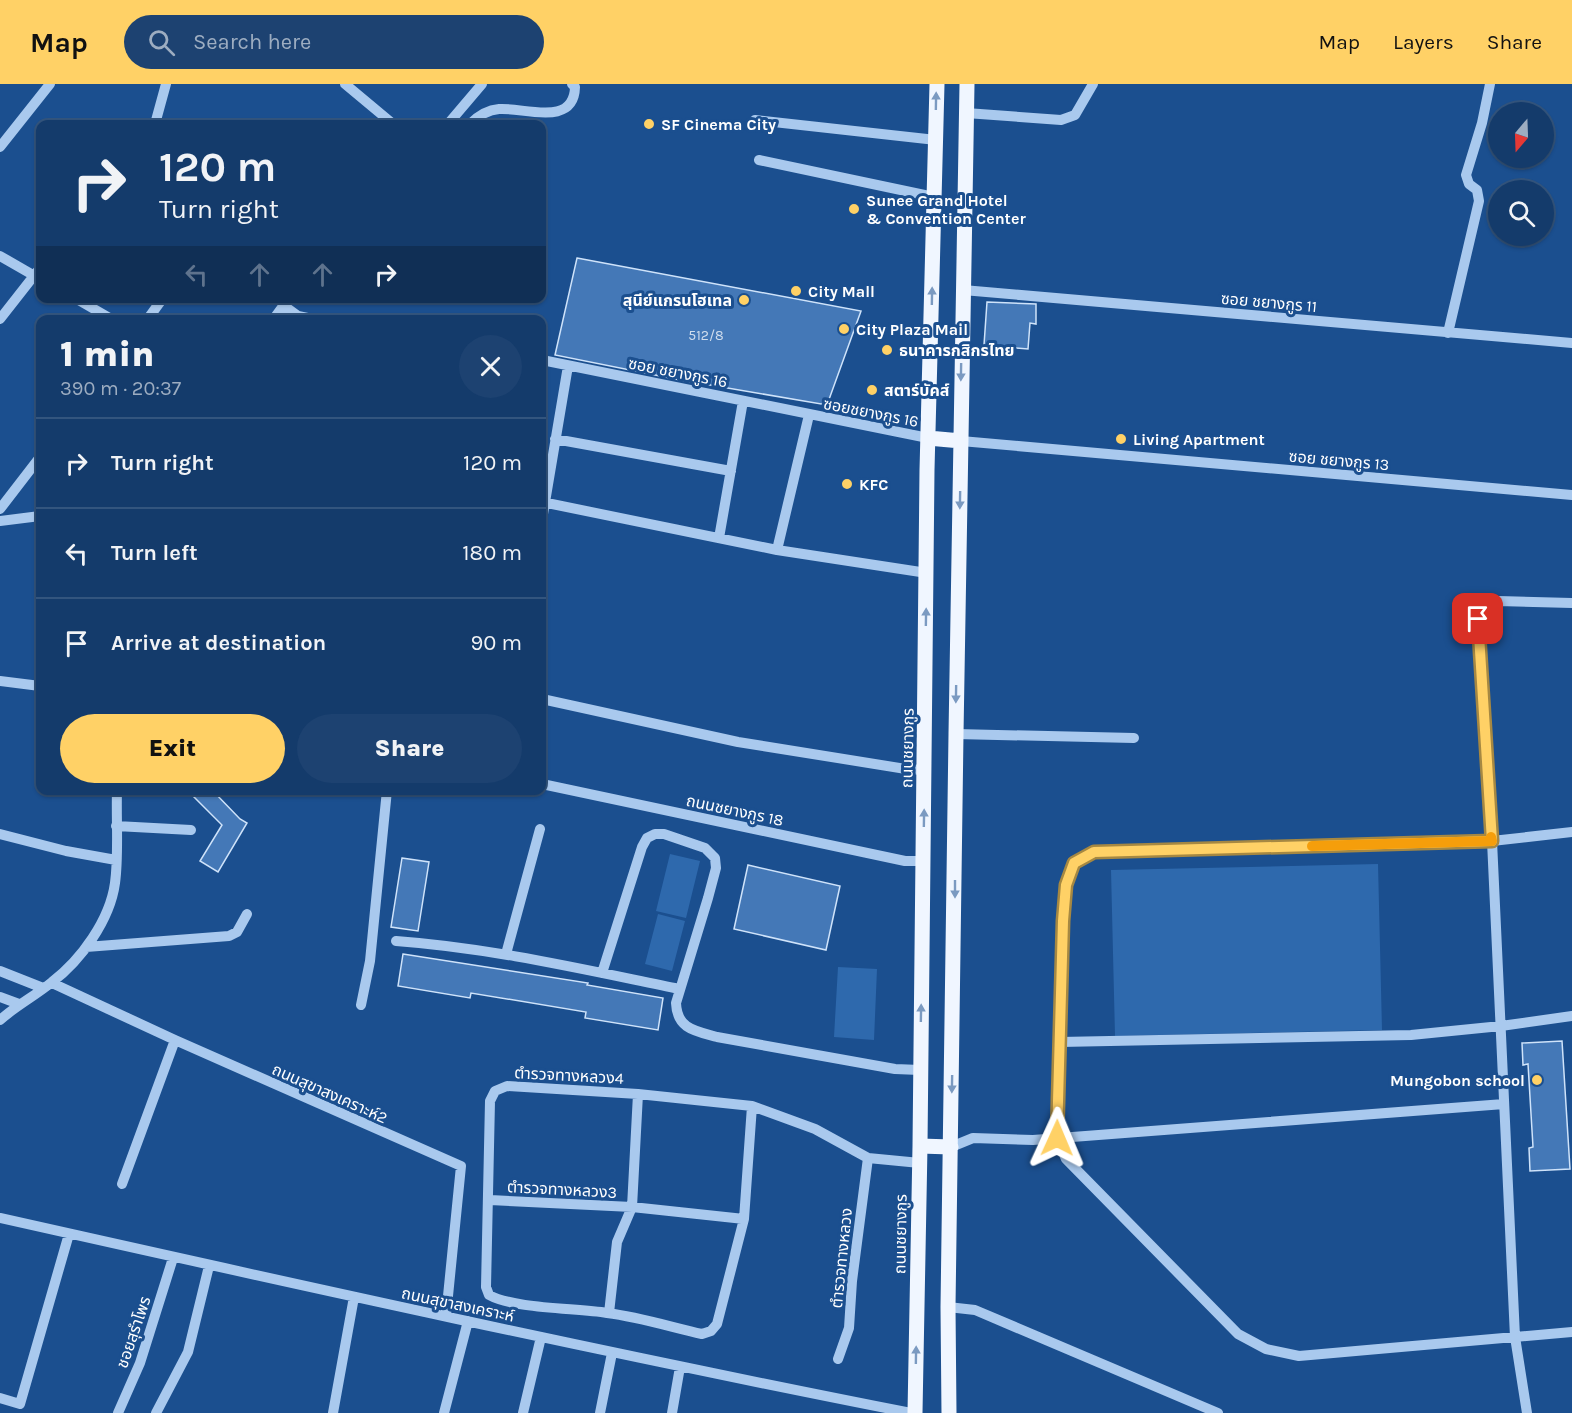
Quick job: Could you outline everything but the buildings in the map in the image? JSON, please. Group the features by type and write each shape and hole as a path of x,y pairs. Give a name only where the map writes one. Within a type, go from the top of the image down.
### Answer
{"main road":[{"name":"ถนนชยางกูร","path":"913,1413 920,1163 928,438 937,84"},
{"path":"949,1413 948,1307 967,84"},
{"path":"928,438 961,441"},
{"path":"920,1146 951,1147"}],"street":[{"path":"0,147 4,134 50,84"},
{"path":"156,120 166,84"},
{"path":"451,120 482,84"},
{"path":"475,120 486,112 497,109 540,113 561,110 572,100 575,87 572,84"},
{"path":"966,113 1061,120 1075,115 1093,84"},
{"path":"1448,333 1479,201 1477,190 1469,183 1466,175 1482,123 1490,84"},
{"path":"350,86 388,120"},
{"path":"755,120 936,140"},
{"path":"759,160 934,197"},
{"path":"0,256 36,273"},
{"path":"0,319 36,276"},
{"name":"ซอย ชยางกูร 11","path":"963,290 1572,343"},
{"path":"84,303 104,315"},
{"path":"287,303 297,315"},
{"name":"ซอย ชยางกูร 16","path":"546,361 809,414"},
{"path":"546,491 568,366"},
{"path":"719,538 743,401"},
{"path":"777,550 809,414"},
{"name":"ซอยชยางกูร 16","path":"809,414 928,438"},
{"path":"555,439 731,471"},
{"name":"ซอย ชยางกูร 13","path":"961,441 1572,495"},
{"path":"0,509 36,462"},
{"path":"546,502 777,550 927,573"},
{"path":"0,521 36,516"},
{"path":"1527,1413 1515,1337 1492,841 1478,619 1486,604 1498,601 1572,603"},
{"path":"0,681 36,686"},
{"path":"546,700 738,742 906,770 924,770"},
{"path":"956,734 1134,738"},
{"name":"ถนนชยางกูร 18","path":"546,785 905,861 923,861"},
{"path":"0,1020 48,985 79,958 100,927 115,884 117,795"},
{"path":"361,1005 370,961 387,795"},
{"path":"116,826 191,830"},
{"path":"506,954 540,829"},
{"path":"1572,832 1492,841 1094,852 1074,863 1066,885 1063,921 1057,1138 1066,1159 1180,1276 1238,1334 1266,1349 1299,1356 1572,1332"},
{"path":"0,834 66,851 116,860"},
{"path":"602,973 642,848 647,838 655,834 664,834 705,848 715,858 716,868 708,898 676,1003 676,1016 683,1024 695,1032 895,1069 920,1071"},
{"path":"86,947 229,936 237,932 247,914"},
{"path":"396,941 464,947 506,954 680,989"},
{"name":"ถนนสุขาสงเคราะห์2","path":"0,971 48,985 461,1166 446,1316"},
{"path":"0,998 19,1004"},
{"path":"1060,1042 1411,1035 1572,1016"},
{"path":"122,1184 175,1040"},
{"name":"ตำรวจทางหลวง4","path":"490,1200 490,1101 495,1091 507,1086 638,1094 632,1208"},
{"path":"638,1094 752,1106 815,1129 868,1158 920,1163"},
{"path":"951,1147 973,1138 1033,1140 1504,1104"},
{"path":"490,1200 486,1287 489,1295 497,1300 609,1313 702,1334 711,1331 717,1323 744,1219 752,1106"},
{"name":"ตำรวจทางหลวง","path":"838,1359 849,1328 853,1271 868,1158"},
{"name":"ตำรวจทางหลวง3","path":"490,1200 632,1208"},
{"path":"609,1313 617,1242 632,1208 744,1219"},
{"name":"ถนนสุขาสงเคราะห์","path":"0,1218 209,1266 612,1353 913,1413"},
{"path":"0,1398 20,1404 69,1234"},
{"name":"ชอยสุรำโพร","path":"118,1413 140,1363 173,1258"},
{"path":"156,1413 188,1352 209,1266"},
{"path":"333,1413 354,1297"},
{"path":"948,1307 975,1310 1218,1413"},
{"path":"444,1413 468,1321"},
{"path":"523,1413 541,1337"},
{"path":"600,1413 612,1353"},
{"path":"672,1413 680,1367"}],"shaded area":[{"path":"670,854 700,861 686,918 656,911"},
{"path":"1378,864 1382,1030 1115,1036 1111,870"},
{"path":"658,914 685,921 672,971 645,964"},
{"path":"838,967 877,969 874,1040 834,1037"}],"slow traffic":[{"path":"1312,846 1492,841 1491,837"}],"place":[{"name":"SF Cinema City","path":"649,124"},
{"name":"Sunee Grand Hotel & Convention Center","path":"854,209"},
{"name":"City Mall","path":"796,291"},
{"name":"สุนีย์แกรนโฮเทล","path":"744,300"},
{"name":"City Plaza Mail","path":"844,329"},
{"name":"ธนาคารกสิกรไทย","path":"887,350"},
{"name":"สตาร์บัคส์","path":"872,390"},
{"name":"Living Apartment","path":"1121,439"},
{"name":"KFC","path":"847,484"},
{"name":"Mungobon school","path":"1537,1080"}],"route":[{"path":"1057,1138 1063,921 1066,885 1074,863 1094,852 1492,841 1478,619"}]}
